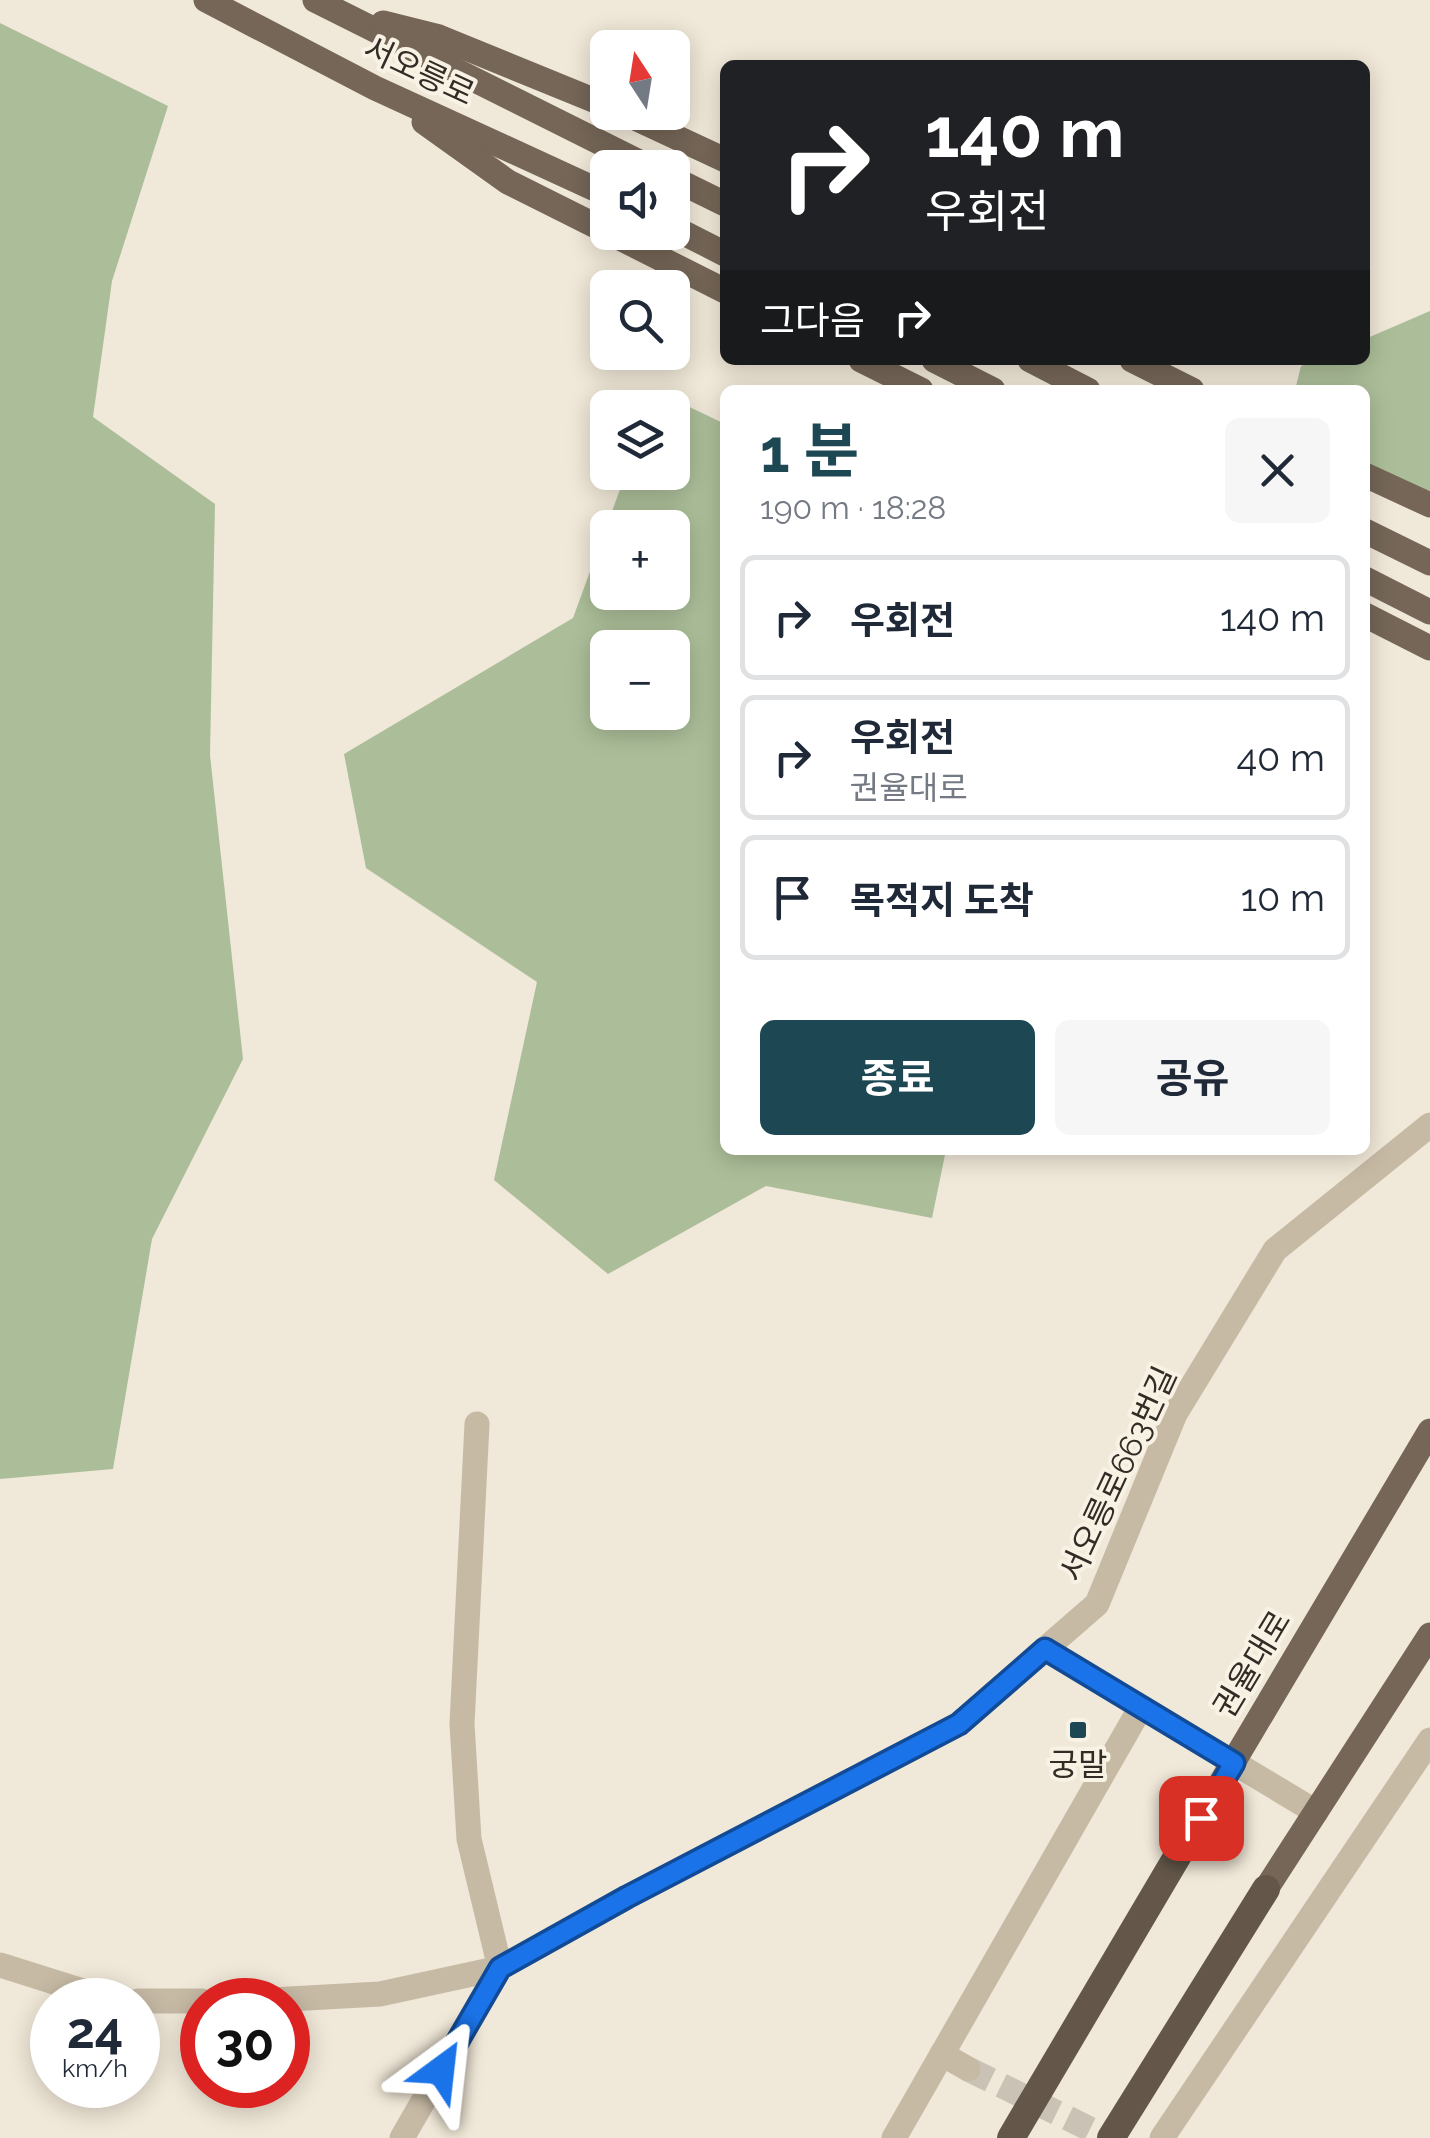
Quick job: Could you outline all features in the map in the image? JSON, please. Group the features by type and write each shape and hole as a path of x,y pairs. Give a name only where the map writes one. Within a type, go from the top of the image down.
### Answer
{"highway":[{"name":"권율대로","path":"1011,2138 1184,1845"},
{"path":"1112,2138 1266,1889"}],"main road":[{"name":"서오릉로","path":"206,0 375,88 590,187"},
{"name":"서오릉로","path":"326,6 615,150"},
{"path":"326,6 439,37 590,99"},
{"path":"375,88 508,182 590,223"},
{"path":"661,130 720,158"},
{"path":"690,187 720,202"},
{"path":"690,236 720,251"},
{"path":"643,250 720,289"},
{"path":"872,365 911,385"},
{"path":"944,365 983,385"},
{"path":"1040,365 1078,385"},
{"path":"1142,365 1182,385"},
{"path":"1370,476 1430,505"},
{"path":"1370,533 1430,562"},
{"path":"1370,582 1430,612"},
{"path":"1370,617 1430,648"},
{"name":"권율대로","path":"1184,1845 1430,1431"},
{"path":"1266,1889 1430,1635"}],"street":[{"name":"서오릉로663번길","path":"310,1998 380,1994 500,1968 627,1897 959,1724 1097,1604 1175,1414 1275,1250 1430,1125"},
{"path":"402,2138 500,1968 469,1839 462,1724 477,1424"},
{"path":"1045,1649 1316,1812"},
{"path":"894,2138 1140,1707"},
{"path":"1162,2138 1430,1740"},
{"path":"0,1964 43,1978"},
{"path":"942,2054 968,2069"}],"green space":[{"path":"0,23 168,106 112,281 93,417 215,504 210,755 243,1059 152,1239 113,1469 0,1479"},
{"path":"1430,311 1430,502 1370,483 1370,385 1296,385 1303,365 1370,365 1370,337"},
{"path":"690,407 720,422 720,1155 945,1155 932,1218 766,1186 608,1274 494,1180 537,982 366,868 344,754 573,618 590,571 590,610 690,610 690,510 612,510 620,490 690,490"}],"tunnel":[{"path":"968,2069 1108,2138"}],"place":[{"name":"궁말","path":"1078,1730"}],"route":[{"path":"441,2070 500,1968 627,1897 959,1724 1045,1649 1234,1763 1201,1818"}]}
